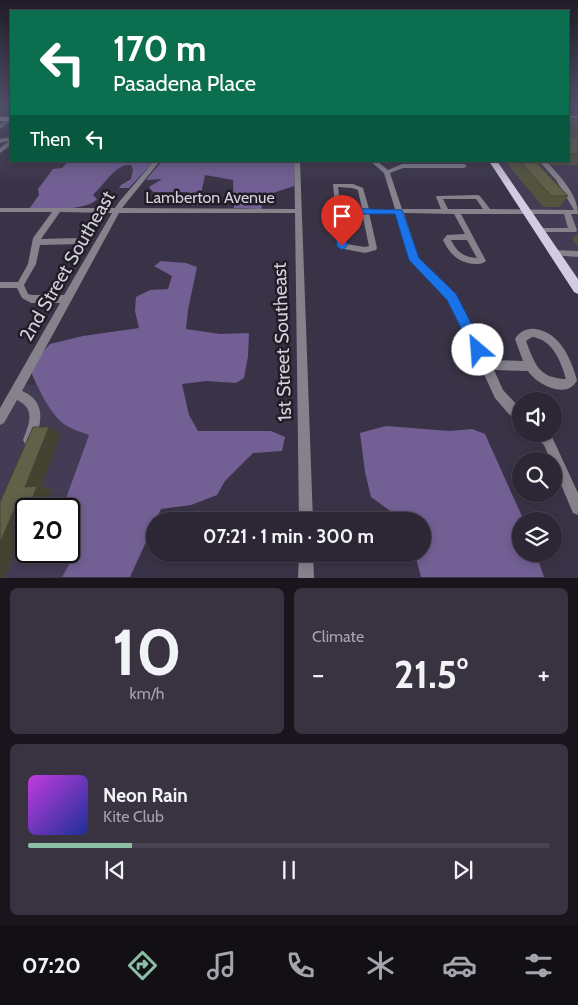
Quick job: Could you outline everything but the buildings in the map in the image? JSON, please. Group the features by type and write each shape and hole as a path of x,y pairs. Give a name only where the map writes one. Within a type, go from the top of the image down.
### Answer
{"main road":[{"path":"494,162 578,289"}],"street":[{"path":"0,151 10,141"},
{"name":"2nd Street Southeast","path":"0,419 4,406 14,394 117,211 128,194 157,162"},
{"name":"1st Street Southeast","path":"297,162 306,512"},
{"path":"374,162 386,172 415,260 452,297 499,394 512,409"},
{"path":"339,211 578,211 559,179 543,162"},
{"path":"386,172 402,166 462,164"},
{"path":"335,185 353,186 362,190 373,248 365,250 342,246 339,211 335,185"},
{"path":"446,212 439,197 478,198 488,212"},
{"name":"Lamberton Avenue","path":"0,210 299,211"},
{"path":"20,285 32,264 37,238 56,211"},
{"path":"457,212 470,237 482,261 469,261 459,258 454,254 447,240 450,237 470,237"},
{"path":"538,230 573,230 567,212"},
{"path":"36,242 81,241"},
{"path":"554,254 578,254"},
{"path":"0,285 20,285"},
{"path":"20,285 25,296 31,299 68,299"},
{"path":"529,333 542,335 553,341 571,373 572,380 569,384 548,382 535,374 531,366 520,339 529,333"},
{"path":"486,365 531,366"},
{"path":"14,394 26,397 31,401 35,414 30,438 23,455"},
{"path":"548,442 578,508"},
{"path":"306,562 306,578"}],"shaded area":[{"path":"569,133 578,133 578,289 494,162 569,162"},
{"path":"68,162 153,162 129,188 119,188 131,179 133,170 131,165 120,167 93,195 97,199 85,206 29,209 39,195 38,189 53,169 62,168"},
{"path":"161,162 294,162 294,186 261,197 263,204 261,209 234,208 233,180 205,175 199,204 192,206 187,192 153,192 149,187 162,179 146,180"},
{"path":"161,261 186,263 197,267 186,329 220,334 249,333 248,356 244,378 236,383 206,381 182,384 189,415 198,431 271,431 285,437 282,451 253,453 225,481 217,495 191,505 161,509 160,512 146,512 146,542 130,577 62,577 70,563 80,563 80,498 66,498 89,435 61,422 40,391 29,367 50,344 83,336 139,328 135,311 136,297 150,290 168,289 172,276 154,266"},
{"path":"20,384 36,385 55,417 66,426 89,434 66,498 15,498 15,563 70,563 62,577 0,578 0,419"},
{"path":"386,426 450,431 472,429 485,434 512,494 512,502 515,502 520,512 512,512 512,562 539,562 544,577 421,577 417,562 431,562 431,512 392,512 371,497 365,472 360,433"}],"route":[{"path":"342,246 339,211 399,212 415,260 452,297 478,350"}]}
